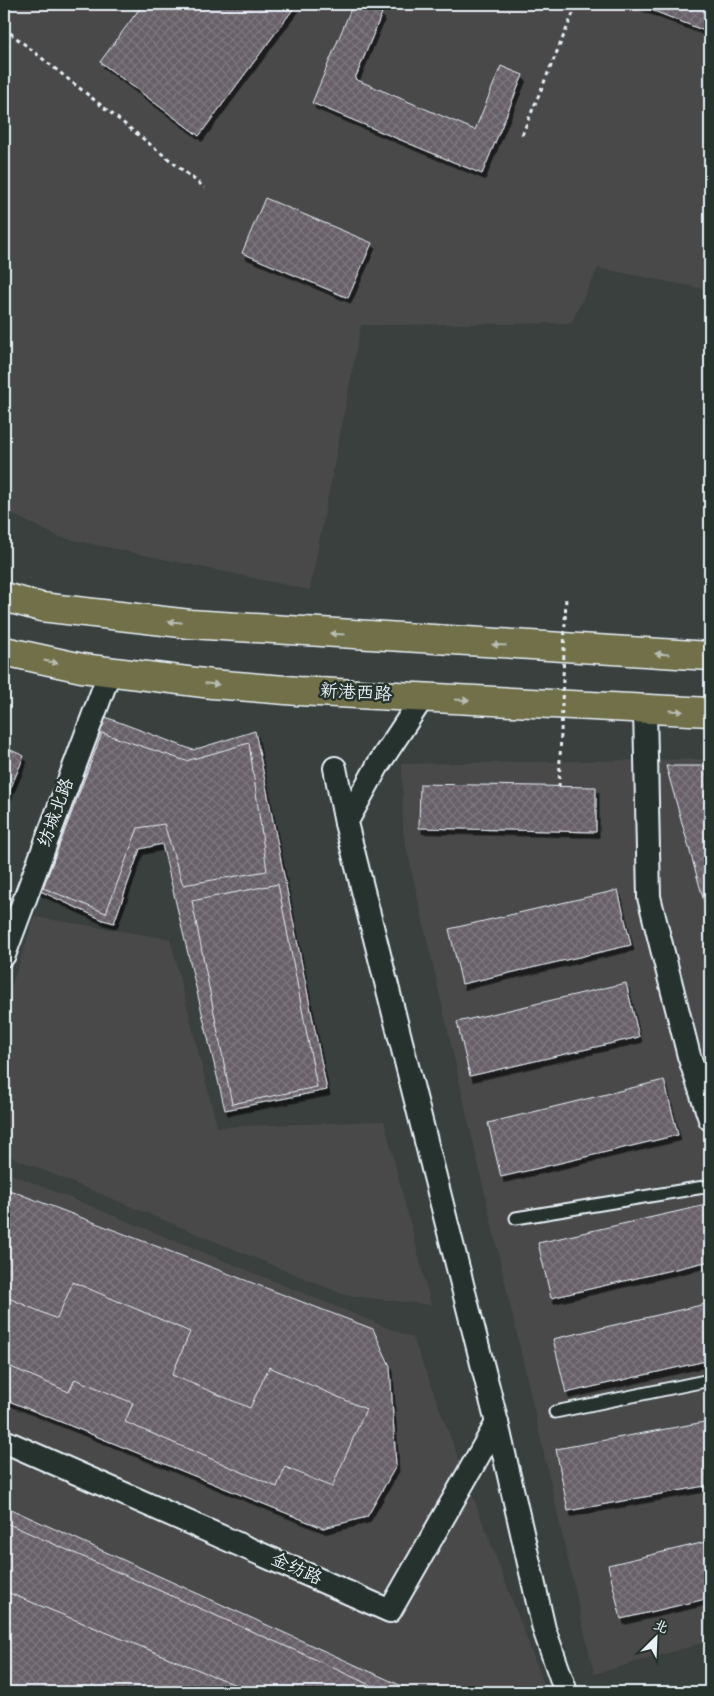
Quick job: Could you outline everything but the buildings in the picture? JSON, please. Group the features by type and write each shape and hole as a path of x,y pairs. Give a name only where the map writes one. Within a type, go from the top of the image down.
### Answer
{"main road":[{"path":"4,597 42,607 190,624 710,656"},
{"name":"新港西路","path":"4,651 82,668 231,686 710,712"}],"street":[{"name":"纺城北路","path":"4,955 110,672"},
{"path":"346,823 378,765 423,697"},
{"path":"645,709 649,897 689,1056 710,1119"},
{"path":"335,768 346,823 497,1423 544,1629 566,1692"},
{"name":"金纺路","path":"4,1441 390,1611 497,1423"}],"lane":[{"path":"516,1218 710,1186"},
{"path":"555,1412 710,1380"}],"path":[{"path":"522,135 577,4"},
{"path":"4,28 205,188"},
{"path":"559,787 566,596"}],"shaded area":[{"path":"4,4 710,4 710,290 598,268 571,323 361,325 310,590 59,537 4,510"},
{"path":"710,759 710,1641 594,1674 403,833 402,764"},
{"path":"35,917 170,939 217,1127 384,1121 431,1305 345,1295 4,1154 4,1007"},
{"path":"4,1171 413,1338 545,1687 544,1692 4,1692"}]}
